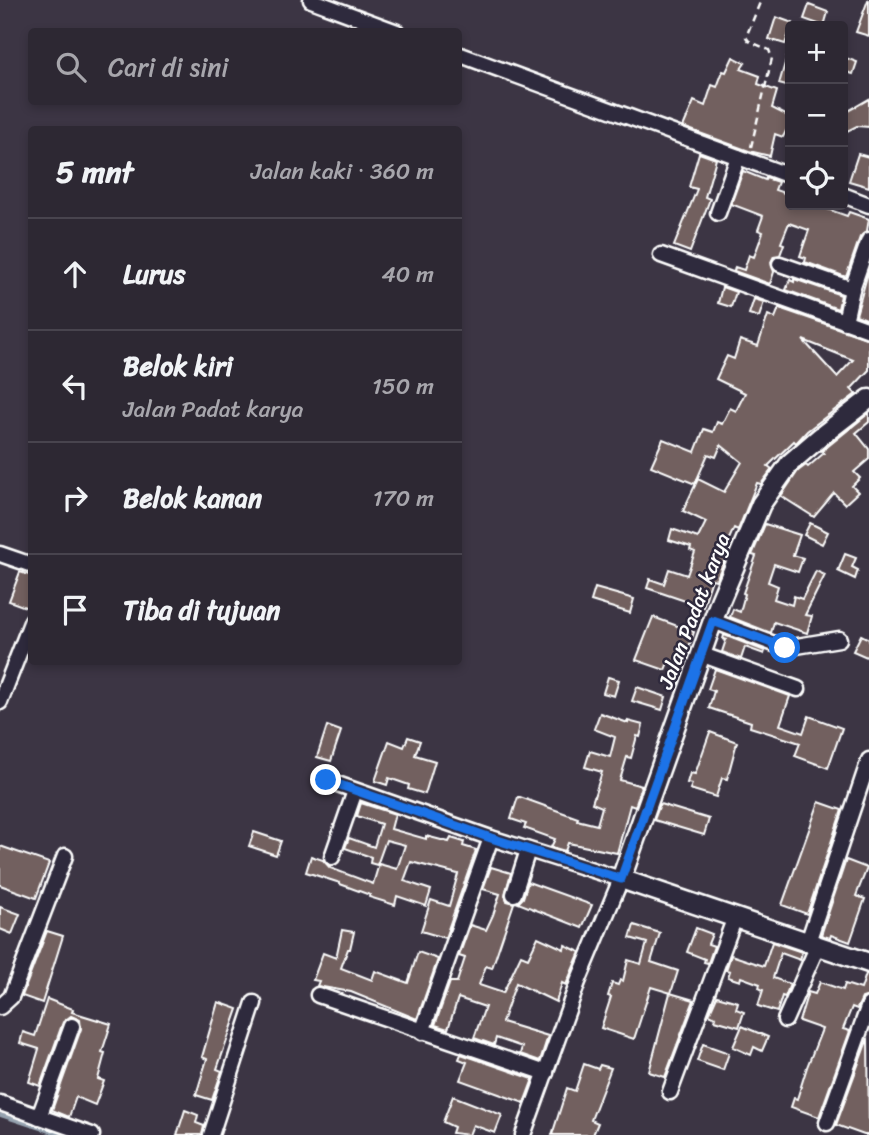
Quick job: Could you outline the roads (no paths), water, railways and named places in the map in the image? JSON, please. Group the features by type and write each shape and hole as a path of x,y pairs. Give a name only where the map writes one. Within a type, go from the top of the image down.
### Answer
{"main road":[{"name":"Jalan Padat karya","path":"621,879 700,654 751,526 770,490 790,463 869,399"},
{"path":"621,879 869,963"}],"street":[{"path":"311,0 386,28"},
{"path":"462,55 785,174"},
{"path":"718,213 743,158"},
{"path":"848,197 869,205"},
{"path":"845,321 852,289 869,240"},
{"path":"661,255 869,330"},
{"path":"780,264 852,289"},
{"path":"0,554 28,564"},
{"path":"713,621 785,648 839,639"},
{"path":"0,702 28,630"},
{"path":"700,654 798,689"},
{"path":"785,1020 813,944 869,760"},
{"path":"326,780 491,838 621,879 578,982 523,1135"},
{"path":"332,858 355,791"},
{"path":"422,1032 491,838"},
{"path":"514,894 528,850"},
{"path":"0,1007 11,998 65,856"},
{"path":"670,1092 736,918"},
{"path":"318,995 546,1073"},
{"path":"211,1135 254,1003"},
{"path":"827,1123 869,1005"},
{"path":"39,1117 72,1026"},
{"path":"0,1103 92,1135"}],"waterway":[{"path":"0,1115 61,1135"}]}
